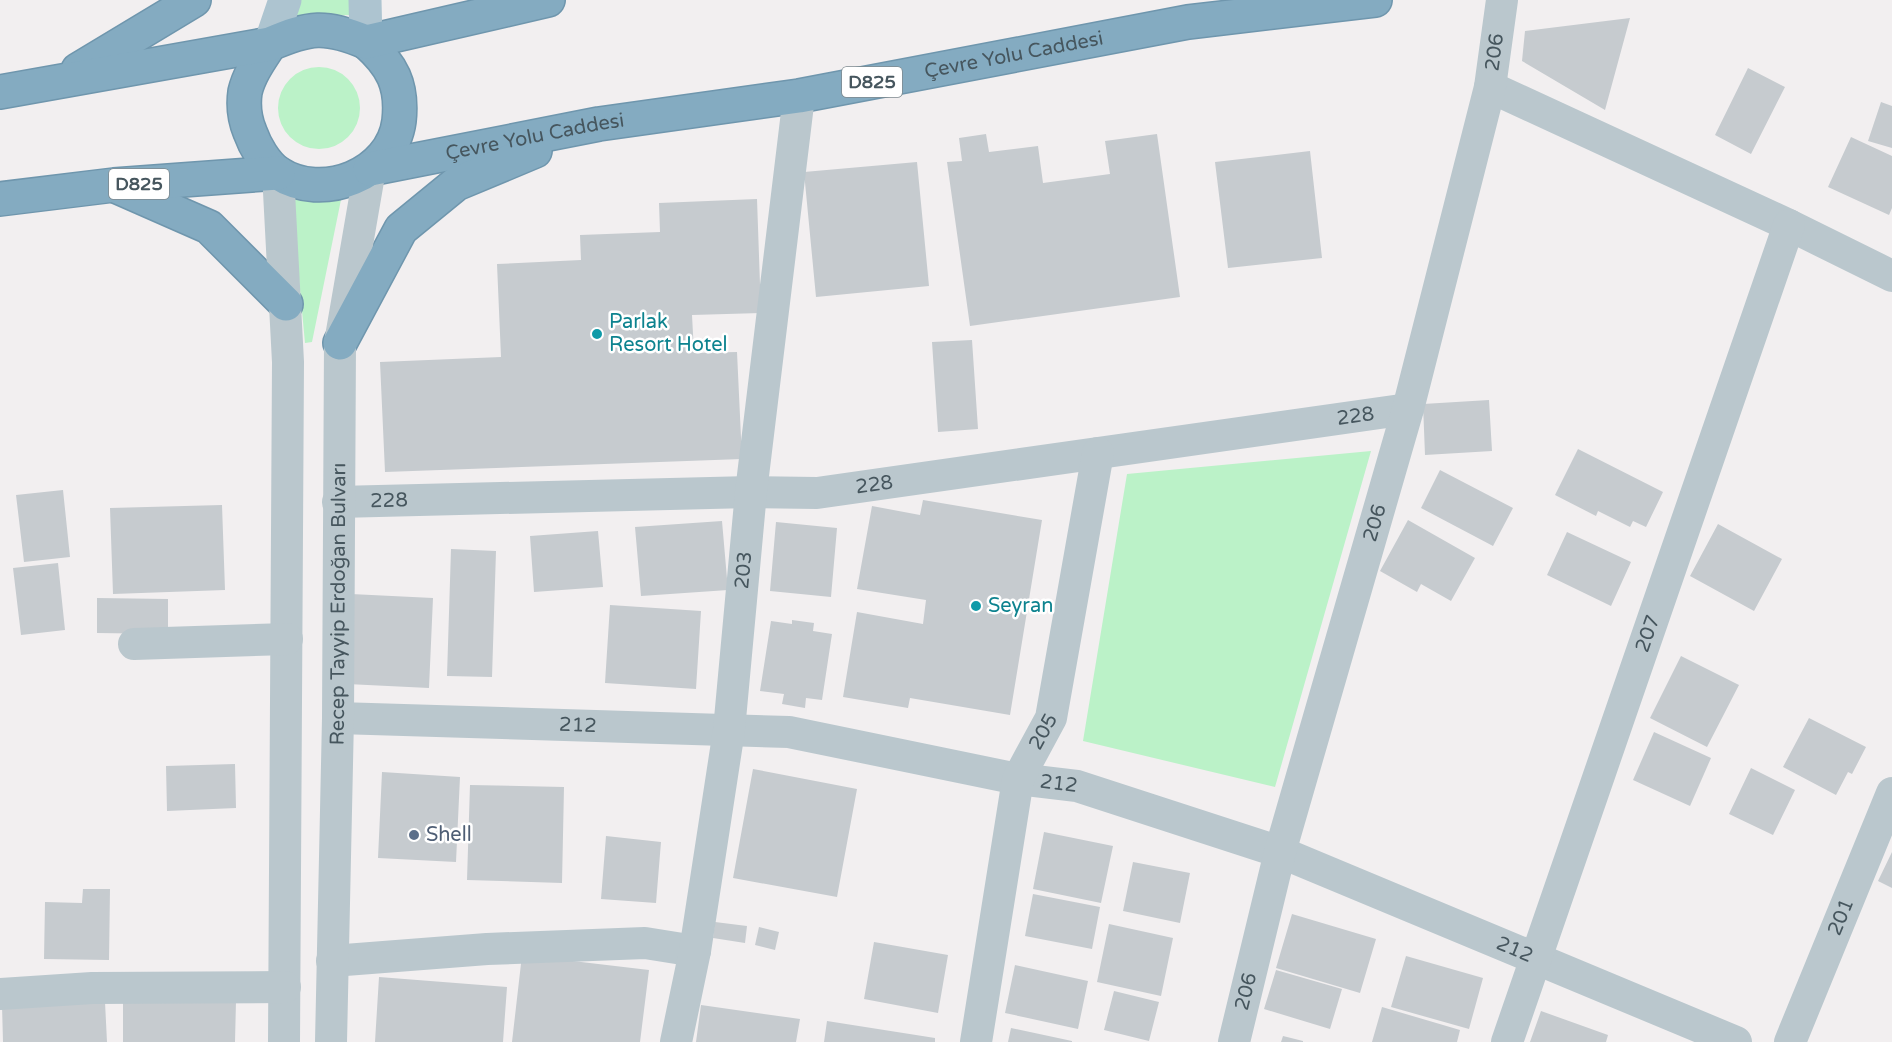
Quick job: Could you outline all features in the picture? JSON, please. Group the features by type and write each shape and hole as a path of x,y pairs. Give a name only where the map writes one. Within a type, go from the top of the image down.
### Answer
{"highway":[{"path":"60,81 194,0"},
{"path":"366,42 548,0"},
{"name":"Çevre Yolu Caddesi","path":"370,170 599,124 798,96 1188,22 1375,0"},
{"path":"0,92 270,44 294,33 318,28 344,33 366,42 384,58 396,80 401,105 398,129 387,152 370,170 348,181 321,185 294,180 278,173 254,145 245,119 246,92 255,66 270,44"},
{"path":"340,343 401,230 456,184 599,124"},
{"name":"D825","path":"0,199 114,185 278,173"},
{"path":"114,185 208,227 286,304"}],"main road":[{"path":"270,44 285,0"},
{"path":"366,0 366,42"}],"street":[{"name":"206","path":"1234,1042 1280,852 1408,410 1490,87 1502,0"},
{"path":"1490,87 1789,225 1892,276"},
{"name":"203","path":"676,1042 695,951 729,730 751,492 798,96"},
{"name":"Recep Tayyip Erdoğan Bulvarı","path":"331,1042 338,718 340,343 370,170"},
{"path":"278,173 288,362 284,1042"},
{"name":"207","path":"1507,1042 1534,958 1789,225"},
{"name":"228","path":"338,502 751,492 817,493 1408,410"},
{"name":"205","path":"976,1042 1018,779 1051,718 1098,453"},
{"path":"134,644 287,639"},
{"name":"212","path":"338,718 789,732 1018,779 1077,786 1280,852 1736,1042"},
{"name":"201","path":"1790,1042 1892,793"},
{"path":"332,961 487,949 634,944 695,951"},
{"path":"0,994 92,988 285,987"}],"green space":[{"path":"298,0 351,0 351,15 293,17"},
{"path":"319,67 335,70 348,79 357,92 360,108 357,124 348,137 335,146 319,149 303,146 290,137 281,124 278,108 281,92 290,79 303,70"},
{"path":"343,190 312,342 305,343 291,193"},
{"path":"1371,451 1275,787 1083,741 1127,474"}],"building":[{"path":"1630,18 1605,110 1522,61 1525,31"},
{"path":"1748,68 1785,87 1751,154 1715,135"},
{"path":"1881,102 1892,106 1892,148 1868,141"},
{"path":"986,134 989,152 1038,146 1043,183 1110,174 1105,141 1157,134 1180,297 970,326 947,162 962,161 959,138"},
{"path":"1851,137 1892,156 1892,208 1889,215 1828,187"},
{"path":"1310,151 1322,258 1228,268 1215,162"},
{"path":"917,162 929,286 816,297 804,172"},
{"name":"Parlak Resort Hotel","path":"757,199 761,313 692,315 694,353 737,352 742,459 385,472 380,362 501,357 497,264 581,260 580,235 660,232 659,203"},
{"path":"972,340 978,429 938,432 932,342"},
{"path":"1489,400 1492,451 1425,455 1423,404"},
{"path":"1578,449 1663,492 1646,527 1633,521 1630,527 1598,511 1596,516 1555,495"},
{"path":"1440,470 1513,508 1493,546 1421,508"},
{"path":"63,490 70,557 24,562 16,495"},
{"name":"Seyran","path":"923,500 1042,520 1010,715 910,698 908,708 843,697 857,612 923,624 926,600 857,589 872,506 920,515"},
{"path":"222,505 225,590 113,594 110,508"},
{"path":"1408,520 1475,558 1451,601 1421,584 1417,592 1380,571"},
{"path":"722,521 728,590 641,596 635,527"},
{"path":"776,522 837,528 831,597 770,591"},
{"path":"1718,524 1782,559 1754,611 1690,576"},
{"path":"598,531 603,587 534,592 530,536"},
{"path":"1567,532 1631,562 1611,606 1547,575"},
{"path":"451,549 496,551 492,677 447,676"},
{"path":"58,563 65,630 21,635 13,568"},
{"path":"351,594 433,598 429,688 347,684"},
{"path":"97,598 168,599 168,634 97,633"},
{"path":"610,605 701,611 696,689 605,683"},
{"path":"792,620 814,623 813,631 832,634 822,700 806,698 805,708 782,704 784,694 760,691 771,621 792,624"},
{"path":"1681,656 1739,685 1707,747 1650,718"},
{"path":"1809,718 1866,747 1852,774 1848,772 1836,795 1783,767"},
{"path":"1654,732 1711,758 1690,806 1633,780"},
{"path":"235,764 236,808 167,811 166,766"},
{"path":"1751,768 1795,790 1773,835 1729,814"},
{"path":"753,769 857,789 837,897 733,878"},
{"path":"382,772 460,777 456,862 378,858"},
{"path":"470,785 564,787 562,883 467,880"},
{"path":"1044,832 1113,846 1101,903 1033,889"},
{"path":"606,836 661,842 656,903 601,899"},
{"path":"1892,852 1892,888 1878,881"},
{"path":"1133,862 1190,873 1180,923 1123,911"},
{"path":"83,889 110,889 109,960 44,959 45,902 82,903"},
{"path":"1033,894 1100,907 1092,949 1025,936"},
{"path":"1292,914 1376,939 1360,993 1276,968"},
{"path":"715,922 747,926 745,943 713,938"},
{"path":"1109,924 1173,938 1161,996 1097,982"},
{"path":"759,927 779,932 775,950 755,945"},
{"path":"874,942 948,955 938,1013 864,999"},
{"path":"522,955 649,970 640,1042 512,1042"},
{"path":"1406,956 1483,978 1469,1029 1391,1007"},
{"path":"1015,965 1088,981 1078,1029 1005,1013"},
{"path":"1276,970 1342,989 1330,1029 1264,1009"},
{"path":"379,977 507,987 503,1042 375,1042"},
{"path":"1114,991 1159,1002 1149,1041 1104,1030"},
{"path":"123,999 236,1001 235,1042 123,1042"},
{"path":"105,1002 107,1042 3,1042 2,1005"},
{"path":"701,1005 800,1019 796,1042 696,1042"},
{"path":"1382,1007 1460,1030 1457,1042 1372,1042"},
{"path":"1541,1011 1608,1035 1606,1042 1530,1042"},
{"path":"827,1021 935,1038 935,1042 824,1042"},
{"path":"1011,1028 1072,1041 1072,1042 1008,1042"},
{"path":"1283,1036 1303,1041 1303,1042 1281,1042"}],"place":[{"name":"Parlak Resort Hotel","path":"597,334"},
{"name":"Seyran","path":"976,606"},
{"name":"Shell","path":"414,835"}]}
